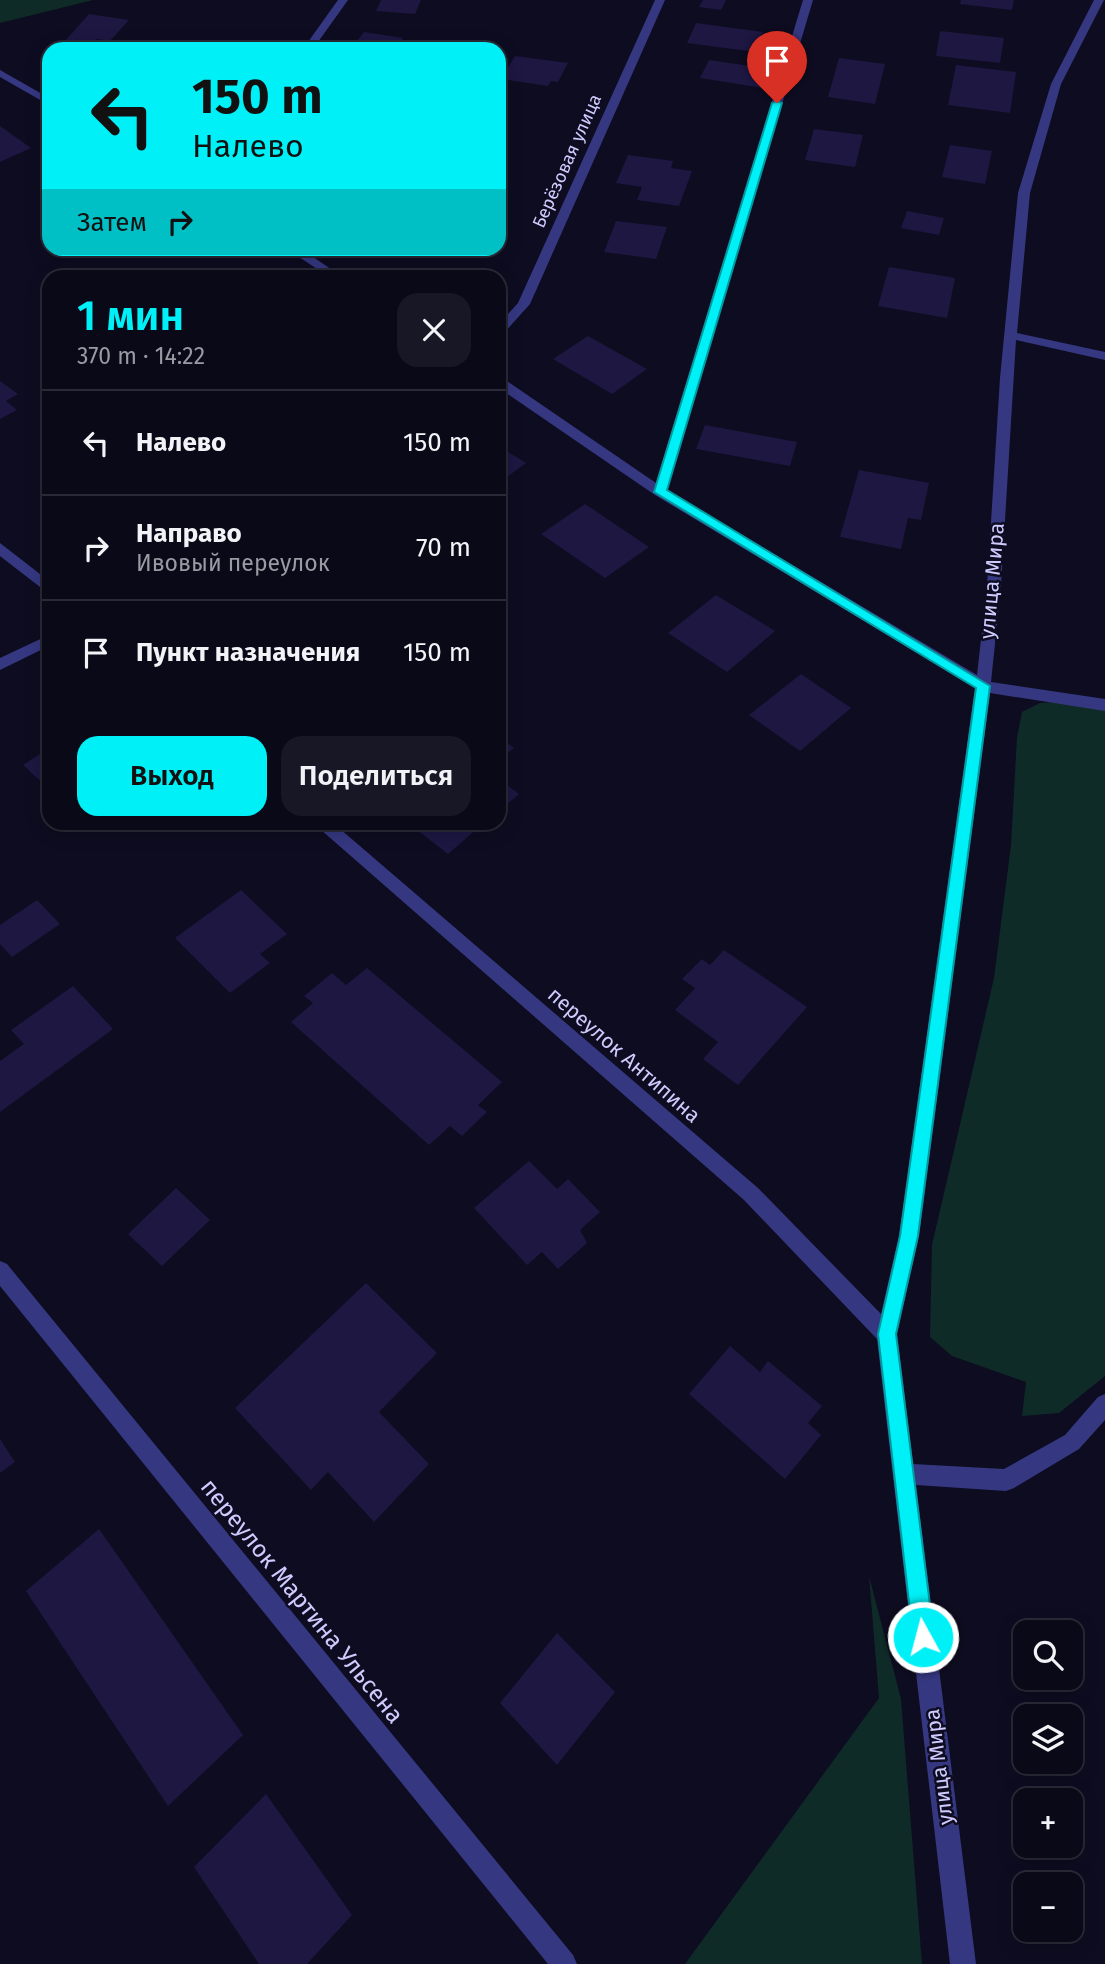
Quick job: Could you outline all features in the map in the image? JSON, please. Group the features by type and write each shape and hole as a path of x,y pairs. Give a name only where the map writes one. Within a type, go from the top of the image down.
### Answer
{"street":[{"path":"313,42 343,0"},
{"name":"Берёзовая улица","path":"506,323 524,304 660,0"},
{"path":"660,492 808,0"},
{"name":"улица Мира","path":"963,1964 887,1334 909,1236 983,686 994,586 1010,335 1024,193 1056,84 1099,0"},
{"path":"0,73 42,98"},
{"path":"304,256 326,270"},
{"path":"1010,335 1105,356"},
{"path":"506,387 660,492 983,686 1105,705"},
{"path":"0,548 42,583"},
{"path":"0,664 42,643"},
{"name":"переулок Антипина","path":"329,830 751,1194 887,1334"},
{"name":"переулок Мартина Ульсена","path":"0,1271 564,1964"},
{"path":"904,1474 1006,1480 1072,1442 1105,1405"}],"green space":[{"path":"0,0 93,0 0,23"},
{"path":"1073,701 1105,709 1105,1376 1059,1413 1022,1416 1026,1382 952,1356 930,1337 932,1245 994,978 1011,845 1017,738 1022,712 1040,703"},
{"path":"869,1576 901,1699 922,1964 685,1964 879,1698"}],"building":[{"path":"381,0 421,0 415,14 376,11"},
{"path":"703,0 726,0 721,10 699,7"},
{"path":"961,0 1014,0 1012,10 960,4"},
{"path":"89,14 129,20 110,41 65,41"},
{"path":"696,23 763,32 756,52 687,43"},
{"path":"940,31 1004,38 1000,63 936,56"},
{"path":"364,32 403,38 400,42 356,42"},
{"path":"515,56 568,63 558,82 551,81 548,86 506,80 506,71"},
{"path":"839,58 885,64 875,104 828,97"},
{"path":"709,60 771,69 763,88 700,78"},
{"path":"956,65 1016,72 1010,113 948,105"},
{"path":"0,126 31,148 0,162"},
{"path":"814,129 863,135 855,167 805,160"},
{"path":"950,145 992,151 985,184 942,177"},
{"path":"628,155 673,161 671,168 692,171 679,206 637,200 642,187 616,183"},
{"path":"907,211 944,218 939,235 901,228"},
{"path":"616,221 667,227 656,259 604,252"},
{"path":"889,267 955,278 947,318 878,306"},
{"path":"588,336 647,369 612,394 553,359"},
{"path":"0,381 18,394 6,401 17,410 0,419"},
{"path":"705,425 797,442 790,466 696,449"},
{"path":"506,450 526,463 506,478"},
{"path":"859,470 929,483 921,520 908,518 901,549 840,537"},
{"path":"585,504 649,547 605,578 541,534"},
{"path":"716,595 775,631 727,672 668,633"},
{"path":"801,674 851,708 800,751 749,715"},
{"path":"506,742 514,748 506,754"},
{"path":"42,753 42,783 23,765"},
{"path":"506,784 519,794 506,805"},
{"path":"417,830 476,830 448,854"},
{"path":"241,890 287,934 260,954 270,963 230,993 175,938"},
{"path":"37,900 60,924 12,957 0,944 0,925"},
{"path":"724,950 807,1007 738,1085 703,1059 718,1042 675,1010 695,988 682,979 702,959 710,965"},
{"path":"367,968 502,1082 478,1105 487,1112 462,1136 450,1126 429,1145 291,1022 313,1003 304,996 332,973 346,985"},
{"path":"73,986 113,1029 0,1112 0,1061 24,1044 11,1030"},
{"path":"529,1161 557,1189 568,1179 600,1212 580,1230 587,1243 558,1269 542,1252 527,1265 474,1208"},
{"path":"176,1188 210,1220 162,1266 128,1234"},
{"path":"366,1283 437,1353 379,1412 429,1464 374,1522 328,1472 311,1490 235,1408"},
{"path":"730,1346 760,1372 768,1361 822,1406 808,1423 821,1435 785,1479 689,1394"},
{"path":"0,1439 15,1462 0,1473"},
{"path":"99,1529 243,1735 168,1806 26,1591"},
{"path":"557,1633 615,1692 557,1765 500,1703"},
{"path":"266,1794 352,1915 307,1964 259,1964 194,1867"}],"route":[{"path":"777,103 660,492 983,686 909,1236 887,1334 923,1637"}]}
